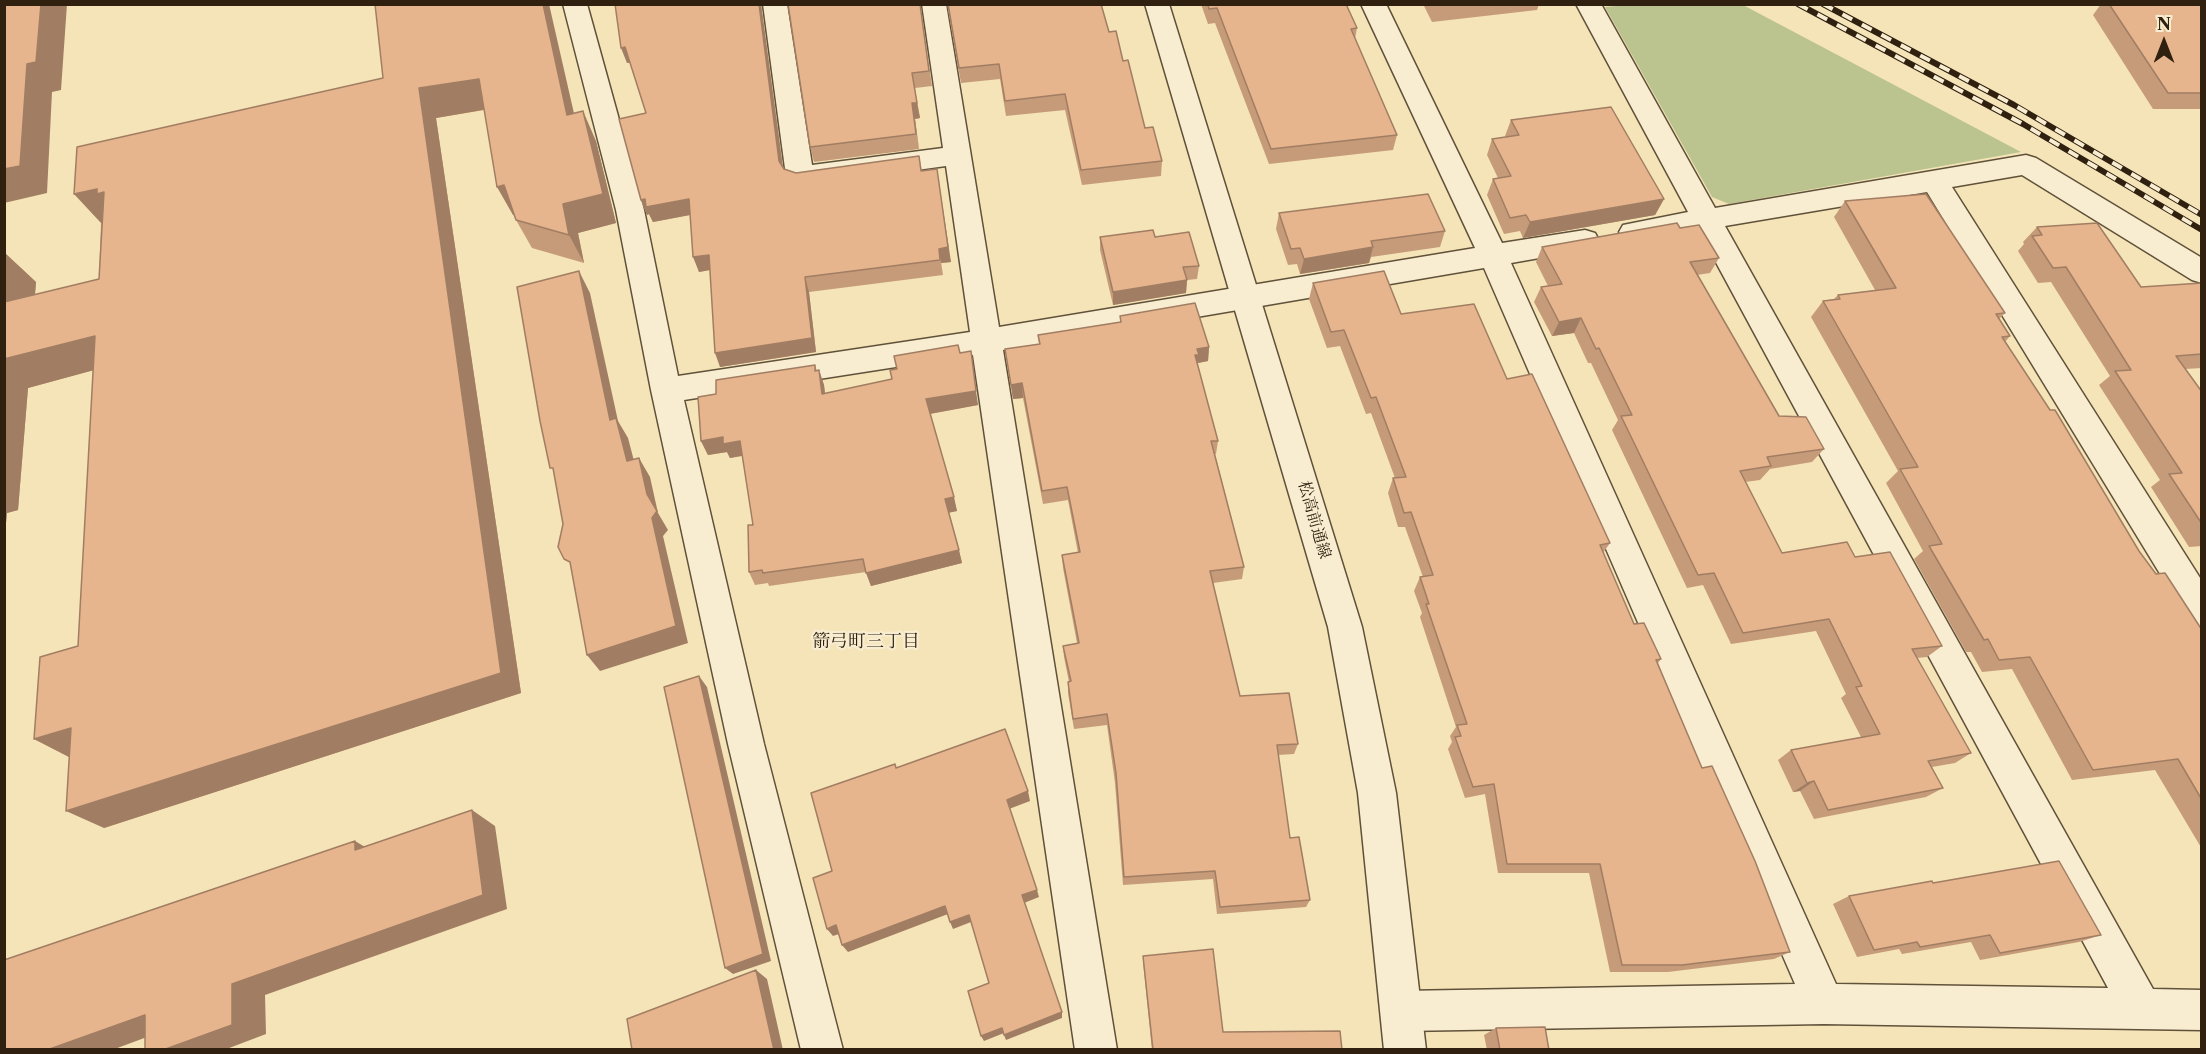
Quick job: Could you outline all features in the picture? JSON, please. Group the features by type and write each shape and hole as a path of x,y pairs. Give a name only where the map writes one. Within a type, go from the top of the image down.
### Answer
{"street":[{"path":"575,4 630,210 666,390 743,733 822,1050"},
{"path":"775,4 800,176 958,155"},
{"path":"934,4 1096,1050"},
{"name":"松高前通線","path":"1157,4 1248,298 1345,627 1377,793 1404,1030"},
{"path":"1373,4 1493,255 1824,1004"},
{"path":"1588,4 2142,1010"},
{"path":"666,390 1248,298 2026,165 2202,272"},
{"path":"1935,182 2202,612"},
{"path":"1404,1030 1824,1004 2202,1010"}],"green space":[{"path":"1743,5 2021,152 1729,204 1712,197 1605,7"}],"building":[{"path":"4,4 41,4 36,62 27,64 20,166 4,169"},
{"path":"375,4 543,4 567,115 583,111 603,194 563,204 569,235 516,220 504,185 497,187 479,79 419,88 501,673 66,811 71,728 34,739 40,657 78,646 95,336 4,359 4,302 99,279 104,192 97,194 97,189 74,194 77,147 383,78"},
{"path":"615,4 759,4 779,161 784,169 796,173 919,156 921,171 937,169 948,247 939,249 940,260 805,277 812,338 715,353 709,255 693,257 689,199 646,207 645,199 641,200 619,119 646,113 625,47 621,48"},
{"path":"788,4 920,4 929,71 912,73 917,103 912,103 916,134 810,147"},
{"path":"948,4 1101,4 1109,32 1116,31 1123,61 1128,60 1145,128 1153,127 1162,161 1081,170 1065,94 1005,101 999,64 959,68"},
{"path":"1208,4 1346,4 1357,28 1351,29 1397,135 1271,149 1217,8 1209,9"},
{"path":"2109,4 2202,4 2202,93 2168,93"},
{"path":"1611,107 1664,199 1530,222 1526,215 1510,218 1493,179 1511,176 1492,139 1519,135 1511,120"},
{"path":"1428,194 1445,231 1371,241 1373,247 1304,259 1300,248 1291,249 1279,213"},
{"path":"1926,194 2005,313 1996,314 2010,336 2002,337 2050,410 2055,410 2139,551 2156,574 2165,573 2202,630 2202,800 2178,759 2093,770 2030,657 1999,660 1988,639 1984,640 1929,546 1942,544 1900,469 1918,467 1823,301 1840,299 1838,295 1896,288 1845,201"},
{"path":"1677,223 1680,228 1699,225 1719,258 1690,262 1779,416 1806,417 1824,449 1767,457 1771,466 1740,471 1782,553 1847,542 1855,557 1890,552 1942,646 1912,649 1971,753 1928,761 1943,788 1828,810 1814,781 1807,783 1791,750 1880,734 1856,687 1862,686 1829,619 1743,633 1714,573 1698,575 1621,416 1632,415 1599,348 1596,349 1581,318 1559,322 1541,287 1562,284 1542,247"},
{"path":"2097,223 2141,287 2202,283 2202,354 2176,356 2202,392 2202,524 2169,474 2182,473 2115,371 2131,370 2066,267 2053,268 2032,236 2042,235 2037,227"},
{"path":"1153,230 1155,237 1189,232 1199,266 1183,267 1187,280 1113,292 1100,237"},
{"path":"579,271 610,420 616,418 627,461 639,458 647,494 657,511 652,518 676,626 587,655 570,562 564,559 558,547 563,524 553,468 550,468 540,421 517,287"},
{"path":"1384,271 1401,314 1474,304 1507,379 1532,374 1610,543 1600,545 1634,624 1644,623 1661,659 1656,660 1702,768 1712,766 1755,861 1790,952 1682,965 1622,965 1600,864 1507,864 1494,784 1473,787 1455,737 1461,736 1457,725 1467,724 1426,604 1429,604 1420,577 1433,575 1411,512 1404,513 1393,478 1406,477 1376,397 1371,398 1344,330 1331,332 1313,283"},
{"path":"1195,303 1209,347 1197,349 1199,355 1195,355 1218,441 1211,441 1244,567 1210,571 1240,696 1289,693 1298,744 1277,745 1290,838 1299,837 1310,900 1220,907 1215,871 1124,877 1116,773 1107,714 1073,719 1068,682 1071,681 1063,646 1079,643 1062,555 1080,552 1067,487 1042,491 1022,383 1011,385 1005,349 1040,344 1038,335 1121,322 1120,316"},
{"path":"958,345 960,353 971,351 976,391 926,399 954,497 945,499 959,550 866,573 863,559 763,573 762,570 749,572 748,525 753,525 740,441 723,444 723,437 701,441 698,397 716,394 716,380 815,365 815,371 819,370 822,394 892,379 890,370 897,369 894,356"},
{"path":"699,676 763,954 725,968 664,687"},
{"path":"1005,729 1028,791 1007,800 1037,890 1022,895 1062,1012 1004,1035 1002,1028 981,1036 968,991 989,983 969,915 950,922 945,906 842,945 836,925 827,929 813,878 832,871 811,793 895,764 896,768"},
{"path":"472,810 483,895 232,984 232,1025 163,1050 145,1050 145,1015 47,1050 4,1050 4,960 355,841 355,850"},
{"path":"2059,861 2101,935 2000,953 1990,935 1920,947 1917,942 1874,950 1849,896 1932,881 1933,883"},
{"path":"1213,949 1223,1032 1340,1031 1342,1050 1153,1050 1143,956"},
{"path":"756,970 774,1050 632,1050 627,1019"},
{"path":"1545,1027 1549,1050 1500,1050 1496,1028"}],"railway":[{"path":"1798,4 2023,124 2202,230"},
{"path":"1823,4 2014,105 2202,215"}],"district":[{"name":"箭弓町三丁目","path":"866,642"}]}
